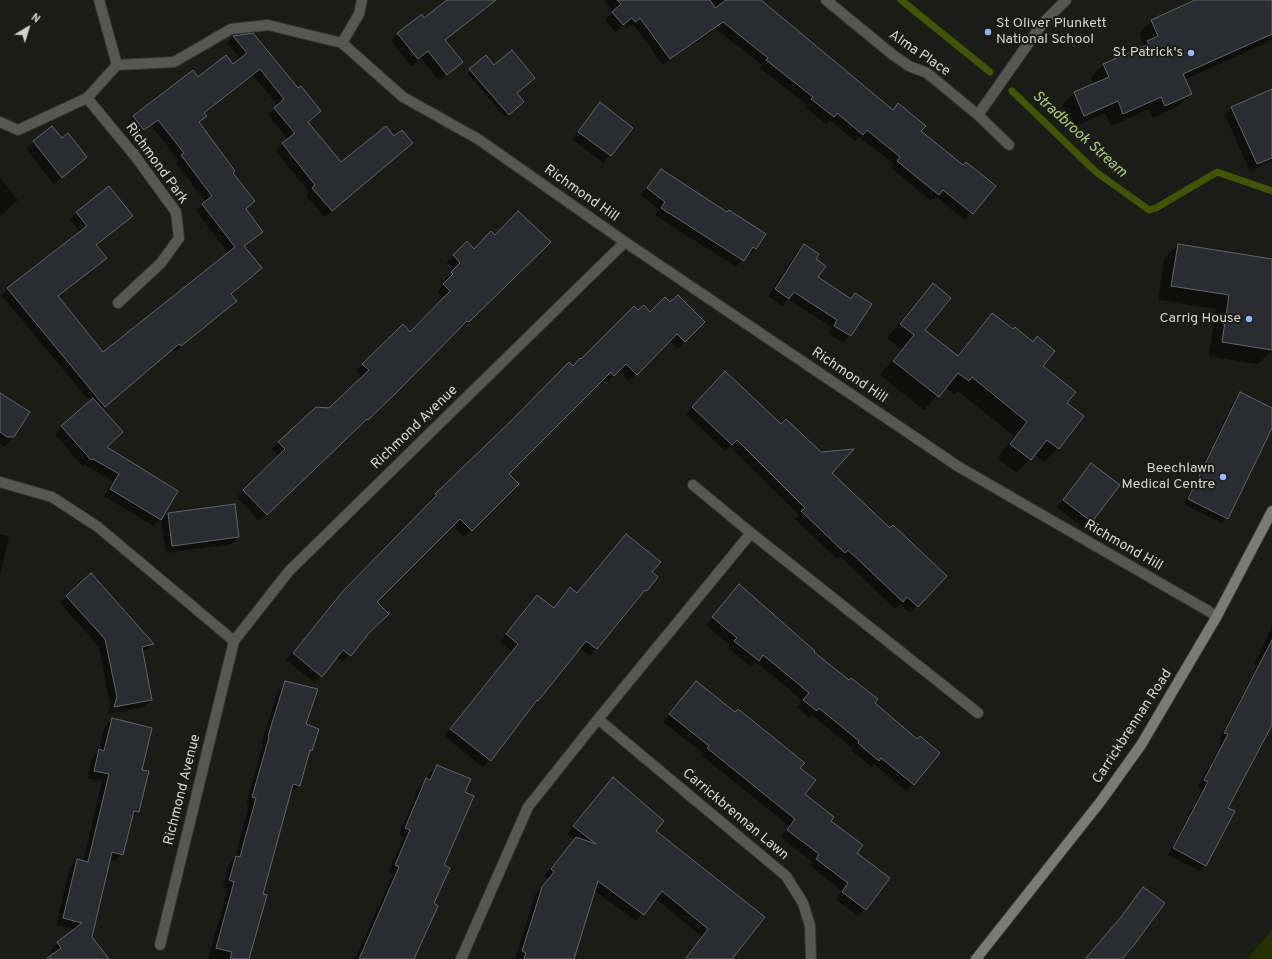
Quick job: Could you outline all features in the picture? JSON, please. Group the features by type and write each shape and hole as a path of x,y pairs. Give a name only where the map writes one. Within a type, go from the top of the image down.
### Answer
{"main road":[{"name":"Carrickbrennan Road","path":"976,959 1101,801 1141,745 1217,616 1272,512"}],"street":[{"path":"99,0 117,65"},
{"path":"0,122 18,130 87,98 117,65 174,62 230,29 268,25 342,43 359,14 362,0"},
{"name":"Alma Place","path":"826,0 892,55 909,66 927,73 978,115 1009,144"},
{"path":"978,115 1042,24 1066,0"},
{"name":"Richmond Hill","path":"342,43 403,97 478,139 624,242 959,467 1217,616"},
{"name":"Richmond Park","path":"87,98 135,156 176,212 179,238 161,263 118,303"},
{"name":"Richmond Avenue","path":"160,945 234,641 288,571 624,242"},
{"path":"0,482 52,497 98,527 234,641"},
{"path":"694,485 751,533 978,713"},
{"path":"461,959 528,807 598,719 751,533"},
{"name":"Carrickbrennan Lawn","path":"598,719 786,876 803,903 810,926 811,959"}],"green space":[{"path":"1272,930 1272,959 1247,959"}],"building":[{"path":"447,0 496,0 445,40 463,62 447,75 428,51 418,59 397,33 422,14 424,18"},
{"path":"617,0 710,0 715,8 726,0 761,0 893,110 898,103 926,126 921,131 963,165 966,162 996,186 973,214 943,190 939,195 897,161 900,157 867,130 863,135 837,113 834,117 811,99 813,97 766,60 768,58 723,22 670,59 640,18 635,22 632,18 623,25 612,12 621,4"},
{"name":"St Patrick's","path":"1195,0 1272,0 1272,34 1183,74 1192,94 1165,106 1161,97 1123,114 1118,101 1084,116 1074,92 1109,77 1103,64 1149,44 1147,41 1158,36 1151,20"},
{"path":"253,33 298,88 301,86 321,111 308,122 341,162 386,126 394,136 402,130 413,143 332,211 312,188 315,185 282,143 295,133 274,108 284,99 260,69 204,113 207,116 199,122 235,171 233,173 255,201 246,209 263,232 244,246 262,268 231,294 237,301 181,346 179,344 105,407 7,288 87,226 76,212 109,186 133,216 96,245 107,258 58,296 103,352 235,247 202,204 212,196 181,155 184,153 158,120 144,130 133,116 193,70 198,77 226,55 233,64 247,53 233,36"},
{"path":"512,50 535,78 517,93 524,102 509,115 469,69 486,55 494,65"},
{"path":"1272,89 1272,158 1257,164 1231,107"},
{"path":"600,102 633,128 611,156 578,132"},
{"path":"52,126 62,138 68,133 87,157 62,178 33,141"},
{"path":"661,169 727,212 729,210 766,234 756,249 753,247 744,261 661,208 665,202 647,188"},
{"path":"518,211 551,242 469,322 467,321 368,420 367,419 267,515 243,490 285,449 278,442 316,407 329,408 369,370 362,364 403,324 410,332 450,291 443,284 453,274 451,272 460,263 453,255 467,241 474,249 491,231 495,235"},
{"path":"804,244 819,254 816,259 826,266 818,277 851,299 855,293 872,304 851,336 834,326 837,320 794,292 789,299 775,289"},
{"name":"Carrig House","path":"1178,244 1272,259 1272,350 1222,342 1229,295 1171,286"},
{"path":"933,283 951,298 925,330 958,356 992,313 1013,329 1015,327 1033,342 1037,336 1055,351 1043,366 1076,392 1067,403 1084,416 1059,449 1047,440 1031,460 1010,444 1027,422 972,377 969,381 958,373 939,397 893,361 914,335 900,324"},
{"path":"678,295 705,322 685,342 677,334 637,375 626,364 614,376 611,372 509,474 519,484 472,531 460,519 377,602 389,614 369,633 351,656 343,650 322,677 293,653 343,591 437,495 435,494 511,421 569,362 573,366 634,306 638,310 644,305 650,312 665,297 670,302"},
{"path":"725,371 781,424 786,419 821,452 854,449 832,473 890,528 893,525 947,576 918,607 907,597 903,602 848,550 845,553 801,511 805,508 737,440 732,445 692,407"},
{"name":"Beechlawn Medical Centre","path":"1240,392 1272,408 1272,428 1228,519 1188,499"},
{"path":"0,393 30,412 14,437 7,437 0,432"},
{"path":"93,398 123,432 107,447 178,491 161,520 110,489 119,474 93,459 91,460 61,426"},
{"path":"1091,463 1120,485 1092,522 1063,500"},
{"path":"235,504 239,537 172,546 168,513"},
{"path":"626,534 661,562 652,572 658,577 647,591 645,590 597,649 586,641 538,701 537,700 491,761 450,729 518,644 506,634 537,595 554,608 570,587 577,593"},
{"path":"91,573 154,644 142,647 152,700 114,707 117,697 105,639 66,596"},
{"path":"739,584 815,651 814,652 849,680 851,678 878,699 875,703 917,739 920,736 940,753 914,785 881,758 879,761 858,743 859,741 819,708 817,711 803,700 809,693 763,655 759,661 734,641 737,638 712,617"},
{"path":"1272,640 1272,725 1228,808 1235,811 1206,866 1173,848 1208,782 1204,780 1228,734 1224,733"},
{"path":"285,681 318,689 306,724 319,729 312,751 310,750 300,786 293,784 263,894 267,895 249,959 230,959 232,952 216,948 234,882 229,880 236,856 240,857 256,798 252,797 269,737 268,736"},
{"path":"696,681 735,712 738,709 805,763 800,768 816,780 805,794 834,817 831,821 863,845 857,853 890,878 866,910 842,892 848,883 816,859 819,854 787,830 795,819 707,748 709,746 669,714"},
{"path":"112,718 152,728 142,770 149,771 139,812 134,811 123,855 112,852 92,937 109,959 46,959 61,948 57,942 82,923 63,918 77,859 88,862 109,774 94,771 99,749 104,751"},
{"path":"437,765 471,779 465,792 474,796 444,865 450,868 434,903 438,906 414,959 359,959 399,867 395,865 410,830 405,828 426,778 430,780"},
{"path":"613,777 664,821 656,831 765,917 732,959 685,959 708,929 662,891 644,915 598,881 574,959 524,959 526,953 522,951 542,887 554,872 551,869 576,837 596,844 573,826"},
{"path":"1143,887 1165,903 1134,945 1122,959 1085,959 1121,917"}],"waterway":[{"name":"Stradbrook Stream","path":"901,0 990,72"},
{"name":"Stradbrook Stream","path":"1012,91 1096,172 1149,210 1156,208 1217,172 1272,191"}],"place":[{"name":"St Oliver Plunkett National School","path":"988,32"},
{"name":"St Patrick's","path":"1191,53"},
{"name":"Carrig House","path":"1249,319"},
{"name":"Beechlawn Medical Centre","path":"1223,477"}]}
